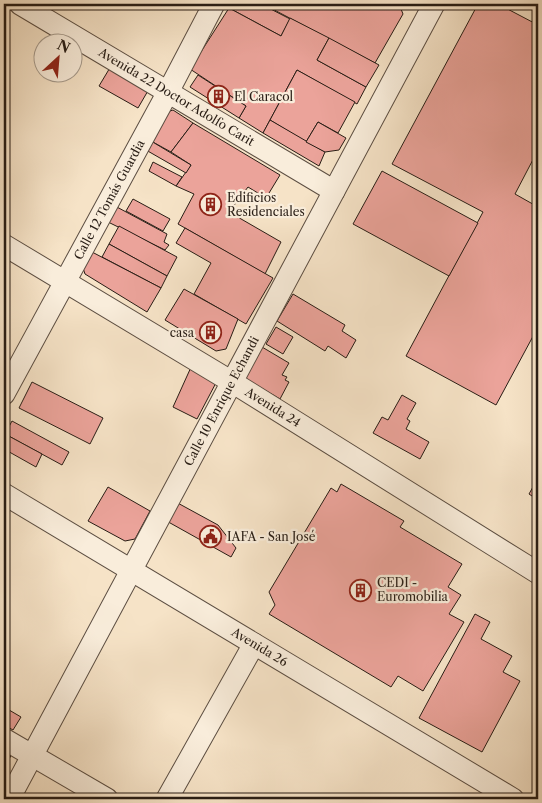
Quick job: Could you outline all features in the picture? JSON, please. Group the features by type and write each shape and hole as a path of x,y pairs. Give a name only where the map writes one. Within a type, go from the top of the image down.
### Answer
{"street":[{"name":"Avenida 22 Doctor Adolfo Carit","path":"20,4 334,191"},
{"name":"Calle 12 Tomás Guardia","path":"4,394 214,4"},
{"name":"Calle 10 Enrique Echandi","path":"9,799 334,191 431,5"},
{"name":"Avenida 24","path":"4,244 232,382 538,573"},
{"name":"Avenida 26","path":"4,494 513,799"},
{"path":"166,799 254,644"},
{"path":"4,739 107,799"}],"building":[{"path":"232,4 261,4 290,19 281,36 229,8"},
{"path":"263,4 399,4 403,14 375,63"},
{"path":"478,4 498,4 538,25 538,150 515,194 538,207 538,327 496,405 406,356 483,212 392,164"},
{"path":"229,8 281,36 290,18 329,38 317,60 366,87 357,104 297,70 263,133 239,118 246,106 190,69"},
{"path":"329,38 379,65 366,87 317,60"},
{"path":"111,66 149,89 138,108 99,86"},
{"path":"297,70 355,102 338,133 318,122 306,142 270,120"},
{"name":"El Caracol","path":"198,75 246,106 239,118 190,87"},
{"path":"173,110 193,123 171,152 151,141 164,113"},
{"path":"270,120 325,152 319,166 263,133"},
{"path":"318,122 346,138 339,150 325,152 306,142"},
{"name":"Edificios Residenciales","path":"193,123 280,175 266,198 248,187 229,212 281,242 265,274 178,224 194,194 176,186 191,165 171,152"},
{"path":"151,141 191,165 186,173 146,150"},
{"path":"153,162 182,177 176,186 149,171"},
{"path":"382,171 478,223 449,276 353,224"},
{"path":"133,199 170,219 163,231 126,211"},
{"path":"115,206 167,234 164,242 169,245 165,250 106,221"},
{"path":"119,226 177,257 167,276 109,244"},
{"path":"185,228 273,278 246,324 194,294 211,263 176,243"},
{"path":"109,244 167,276 161,288 102,257"},
{"name":"casa","path":"92,252 161,288 147,312 85,274 83,268"},
{"name":"casa","path":"184,289 238,319 226,349 216,351 165,320"},
{"path":"293,294 345,325 342,331 356,340 346,358 328,346 325,351 277,321"},
{"path":"276,327 293,337 283,354 266,344"},
{"path":"262,347 289,363 282,375 287,377 285,380 289,382 280,399 244,378"},
{"path":"192,365 218,379 197,419 173,407"},
{"path":"32,382 103,418 90,444 19,408"},
{"path":"402,395 416,403 407,419 410,421 406,429 429,442 420,459 373,433 382,417 388,420"},
{"path":"12,421 69,452 62,465 5,434"},
{"path":"5,434 42,454 36,467 4,449"},
{"path":"538,478 538,500 529,494"},
{"name":"CEDI - Euromobilia","path":"341,484 404,521 400,527 462,564 448,587 461,595 449,614 464,622 423,691 398,676 391,687 269,614 275,605 269,592 331,488 337,492"},
{"path":"108,487 150,511 135,539 125,541 88,521"},
{"name":"IAFA - San José","path":"174,501 218,525 236,548 231,557 163,519"},
{"path":"475,614 490,622 481,639 512,656 503,672 520,681 482,752 419,718"},
{"path":"4,707 21,717 13,730 4,725"},
{"path":"4,751 11,755 4,771"}],"place":[{"name":"El Caracol","path":"218,97"},
{"name":"Edificios Residenciales","path":"211,205"},
{"name":"casa","path":"210,333"},
{"name":"IAFA - San José","path":"211,537"},
{"name":"CEDI - Euromobilia","path":"361,590"}]}
